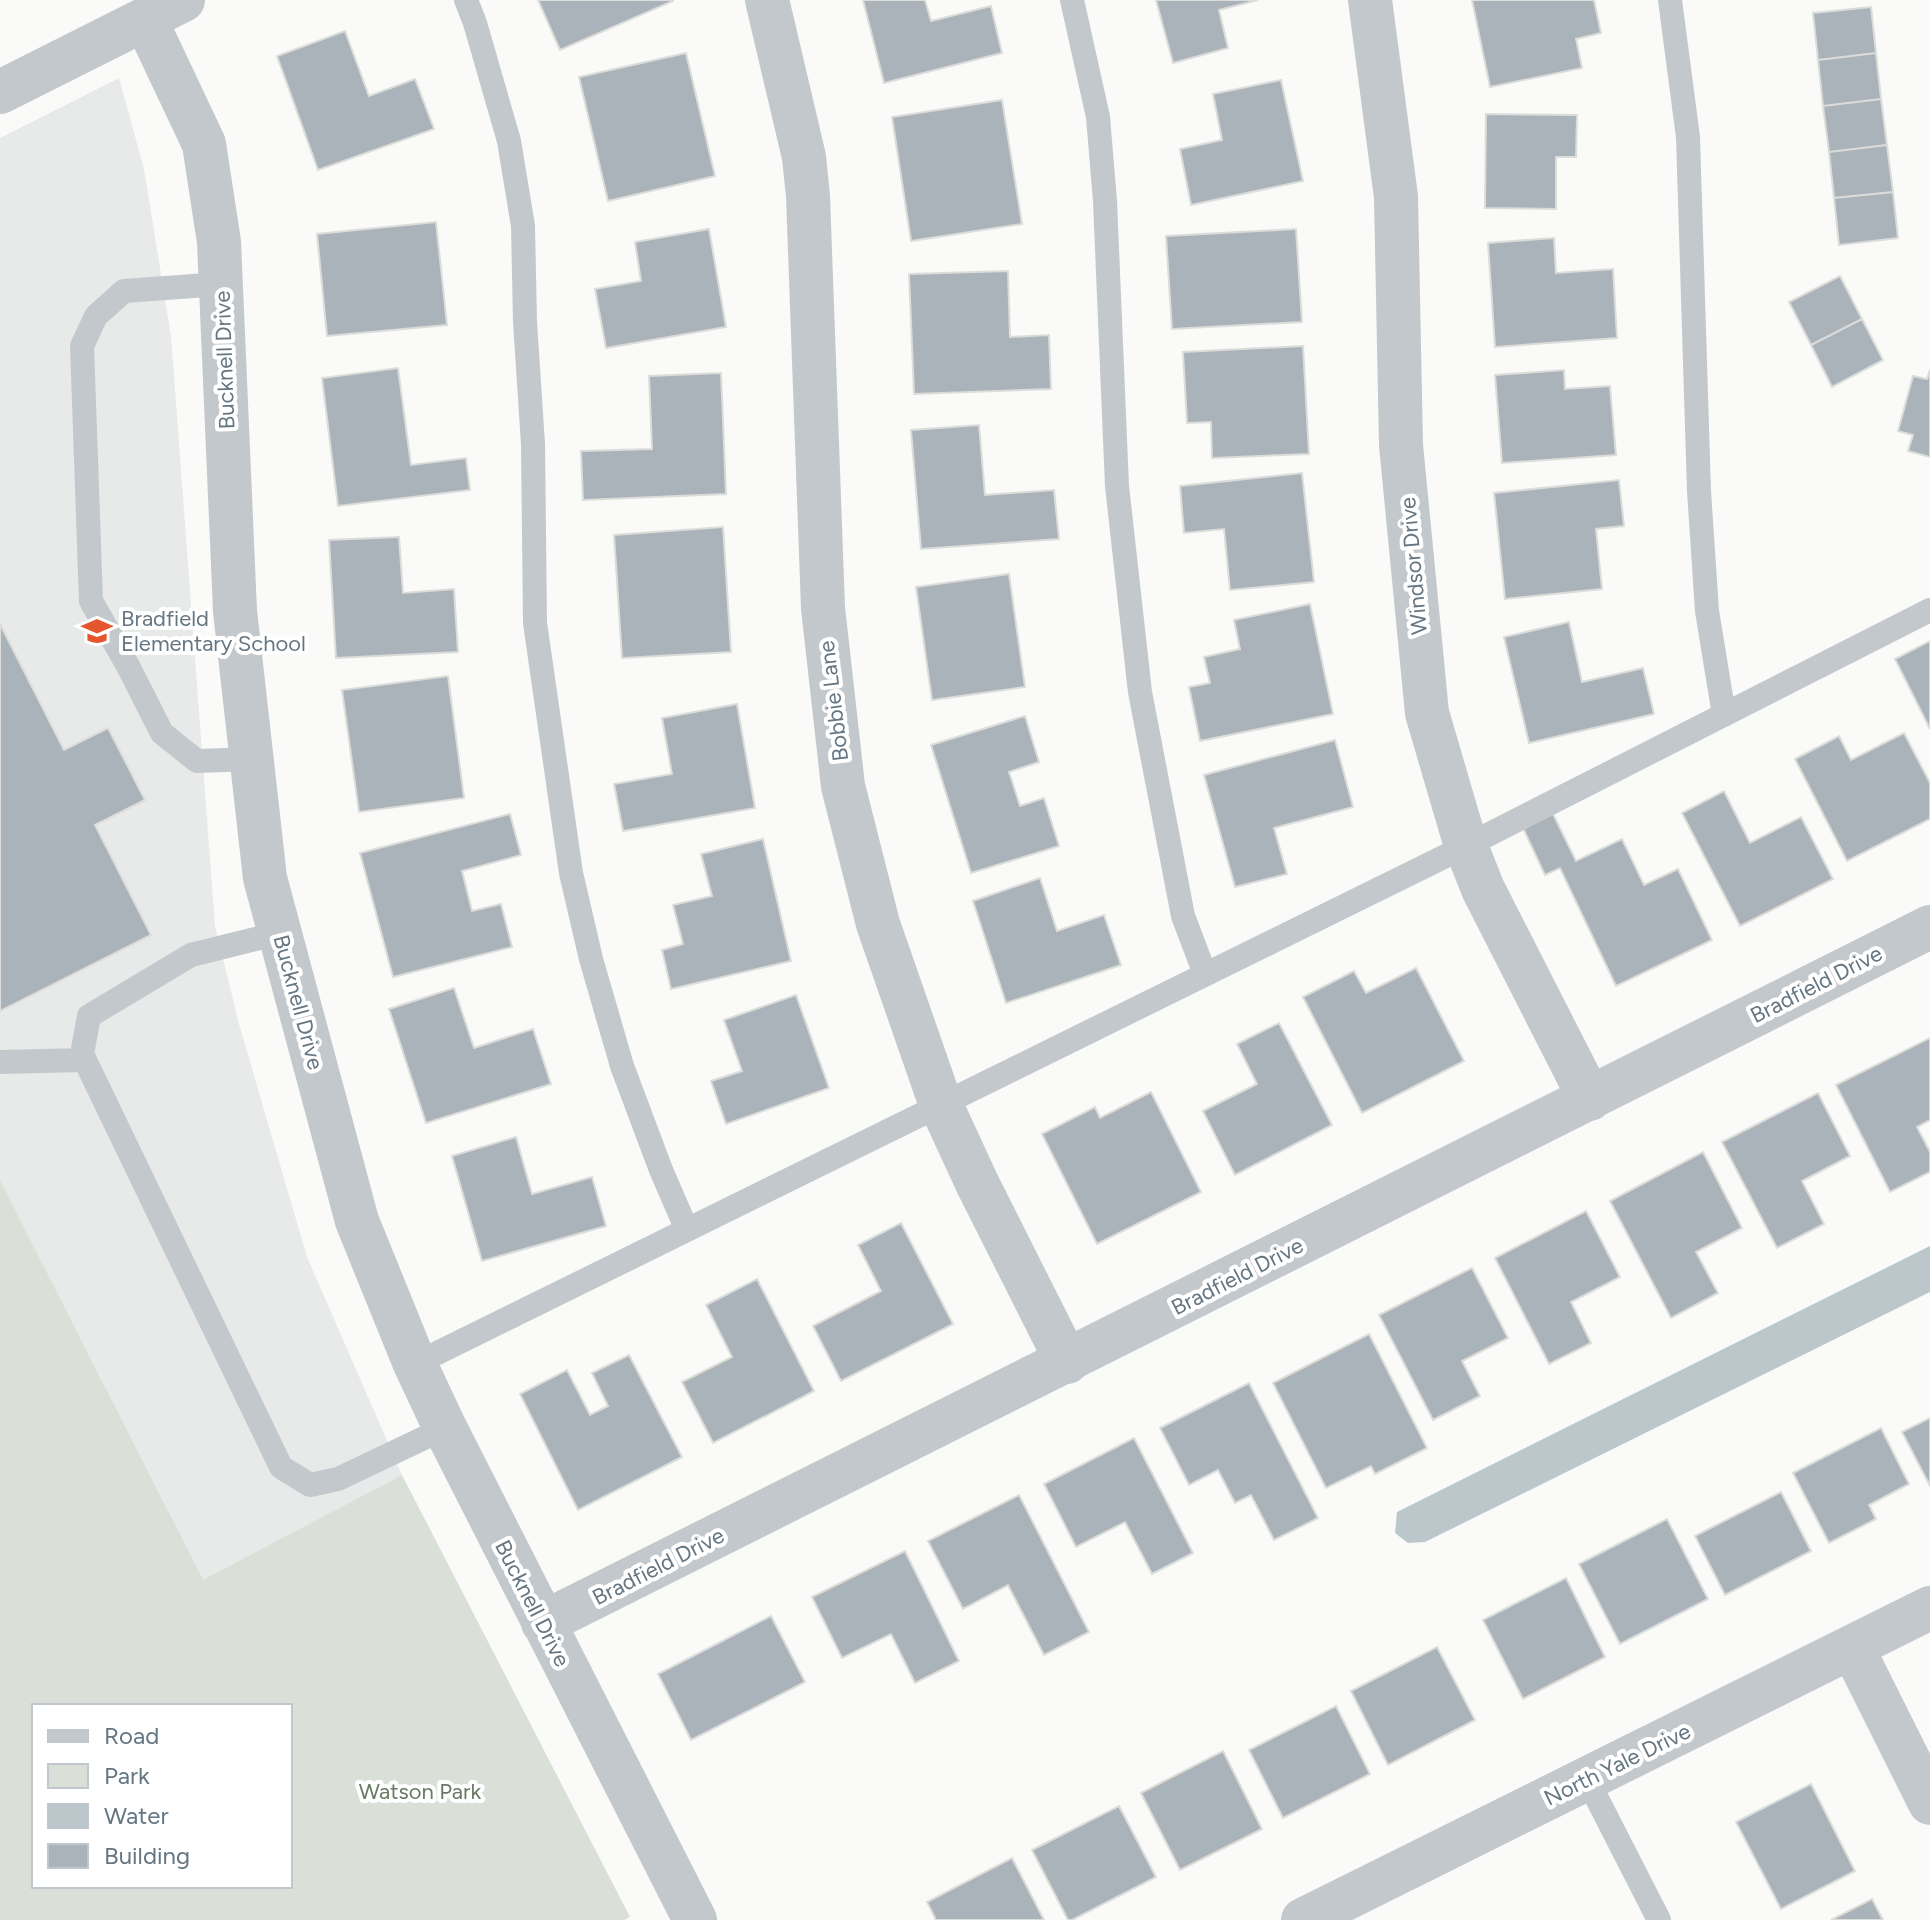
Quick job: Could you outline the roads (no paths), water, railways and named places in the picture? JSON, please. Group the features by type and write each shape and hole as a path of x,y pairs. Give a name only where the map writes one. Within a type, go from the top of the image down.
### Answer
{"street":[{"path":"0,92 183,0"},
{"name":"Bobbie Lane","path":"767,0 804,157 808,196 823,608 843,786 878,924 941,1105 1067,1362"},
{"name":"Windsor Drive","path":"1370,0 1396,197 1401,445 1427,713 1466,846 1483,889 1590,1099"},
{"name":"Bucknell Drive","path":"145,19 204,144 219,242 235,611 265,878 357,1221 415,1364 445,1428 695,1920"},
{"name":"Bradfield Drive","path":"543,1623 1930,927"},
{"name":"North Yale Drive","path":"1318,1917 1930,1608"},
{"path":"1852,1647 1930,1803"}],"lane":[{"path":"466,0 509,141 523,226 525,322 533,444 535,623 571,873 591,959 622,1066 687,1230"},
{"path":"1072,0 1098,117 1105,201 1117,486 1140,692 1183,916 1205,974"},
{"path":"1670,0 1688,137 1699,491 1707,611 1724,715"},
{"path":"221,284 124,291 96,316 82,346 91,601 162,733 197,761 252,759"},
{"path":"415,1364 1466,846 1930,610"},
{"path":"280,933 191,955 89,1016 82,1054 281,1467 310,1485 338,1479 445,1428"},
{"path":"0,1062 84,1060"},
{"path":"1587,1779 1659,1920"}],"water":[{"path":"1930,1246 1930,1292 1425,1542 1408,1543 1395,1533 1397,1512"}],"place":[{"name":"Bradfield Elementary School","path":"97,631"}],"park label":[{"name":"Watson Park","path":"420,1791"}]}
